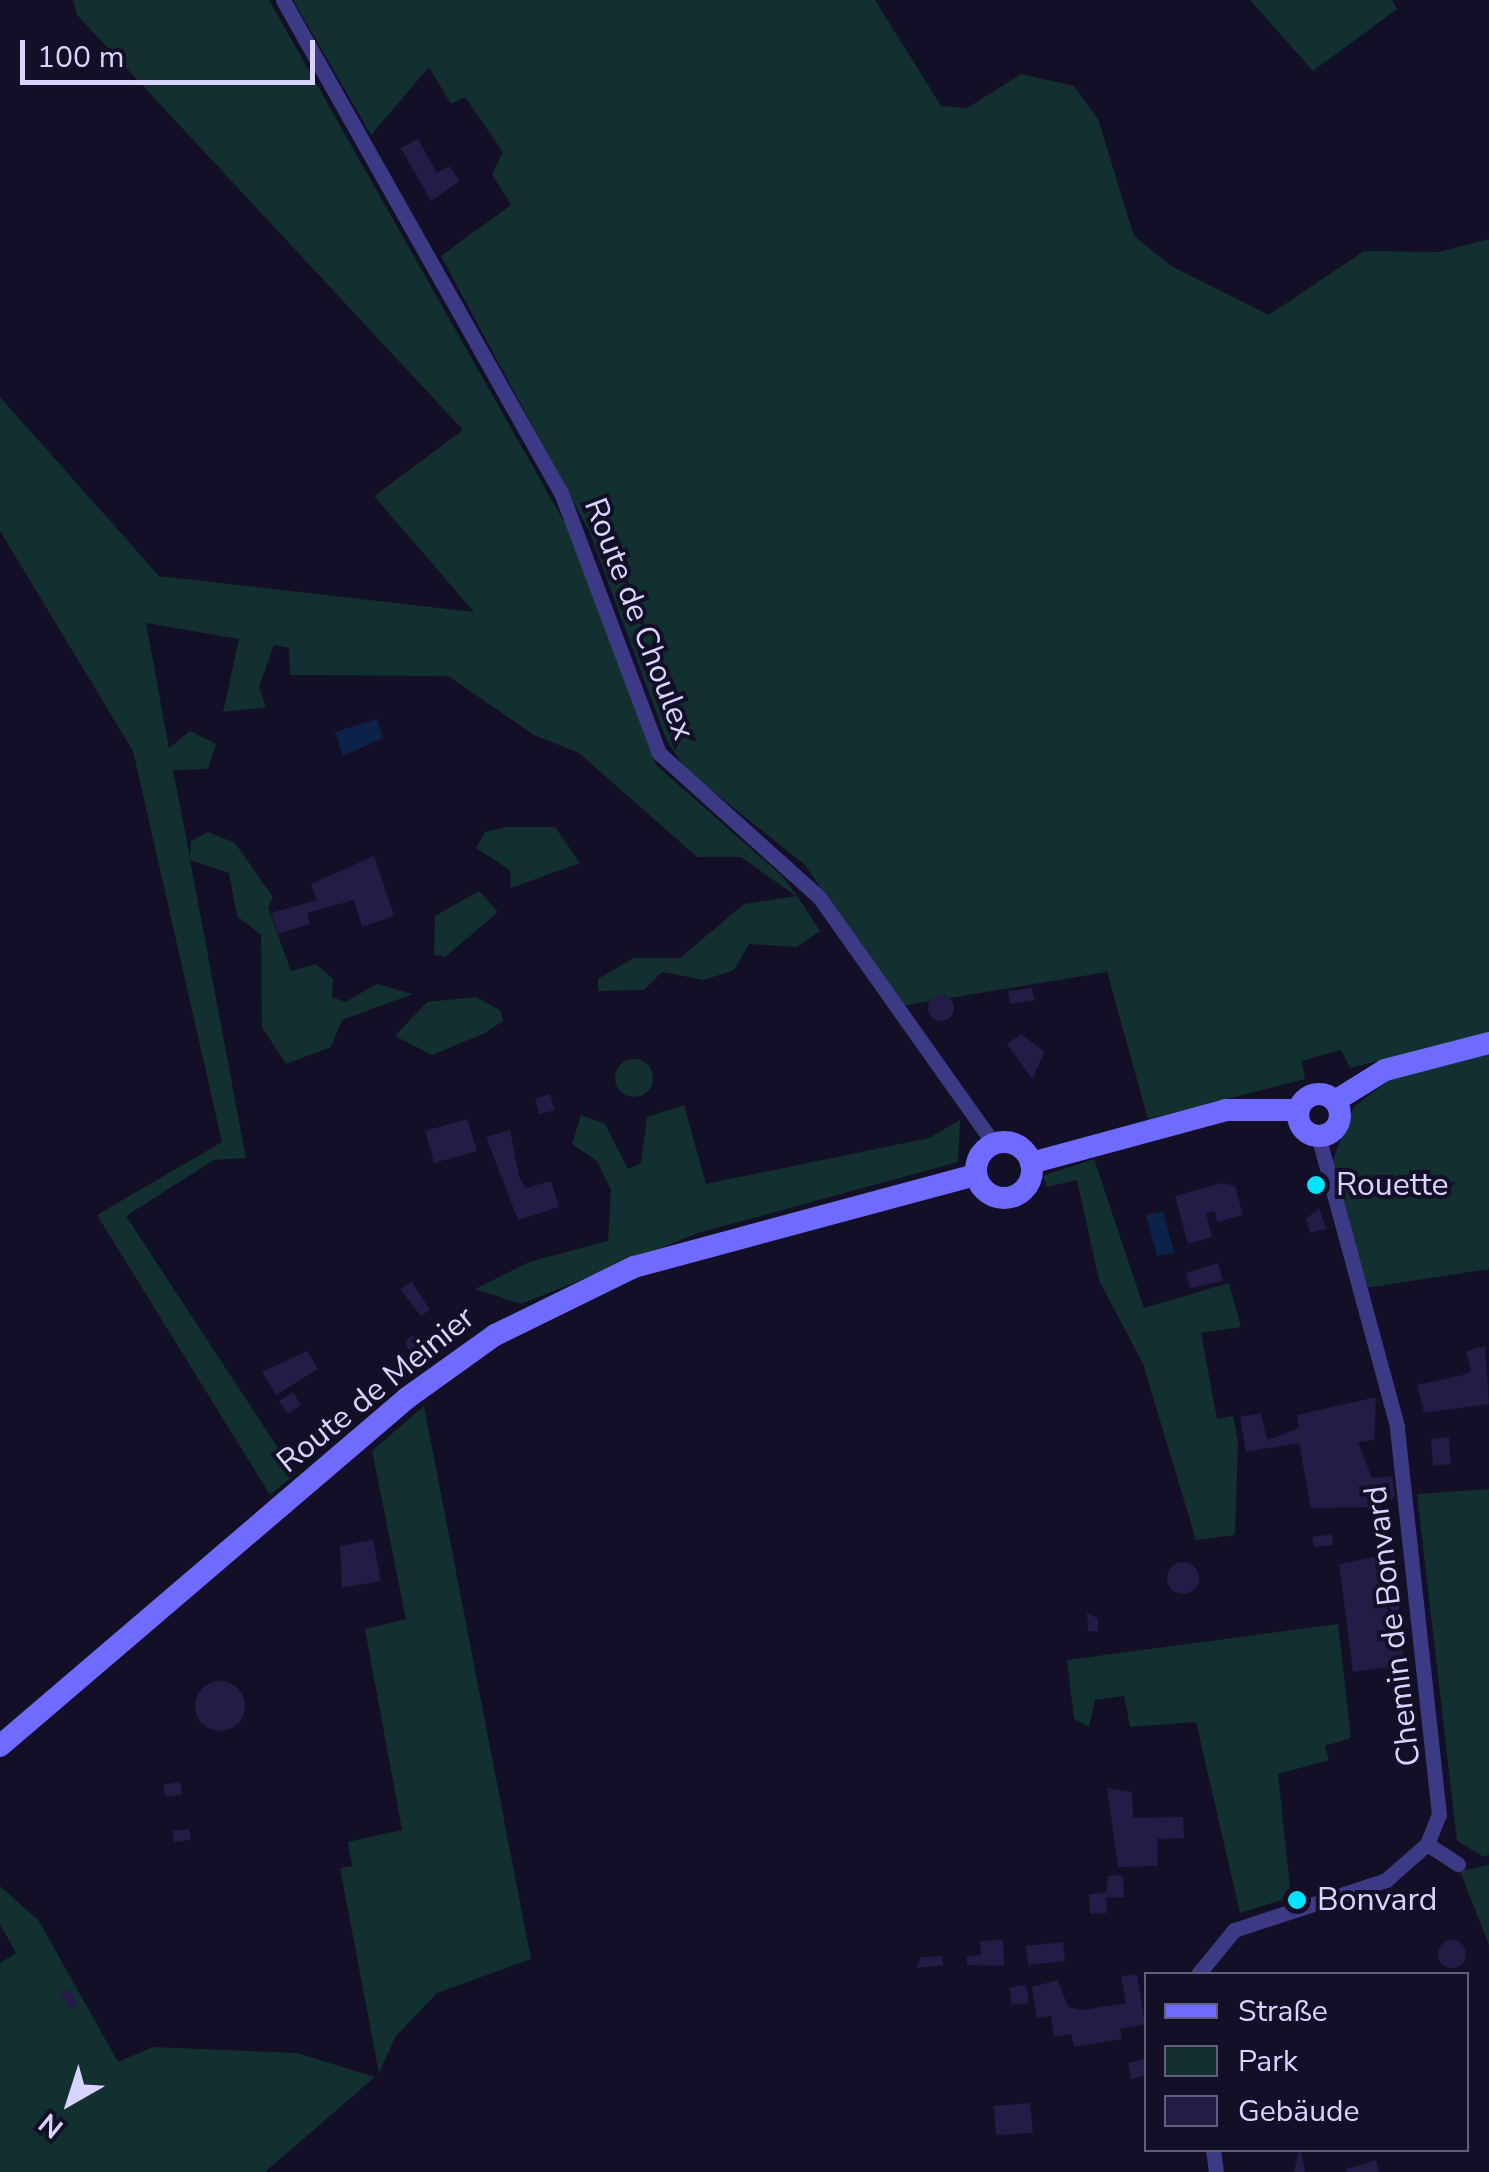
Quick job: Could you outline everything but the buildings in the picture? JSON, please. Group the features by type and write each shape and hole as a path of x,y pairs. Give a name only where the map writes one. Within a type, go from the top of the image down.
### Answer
{"street":[{"name":"Route de Choulex","path":"283,0 562,495 660,752 819,897 994,1144"},
{"path":"1335,1101 1385,1070 1489,1043"},
{"path":"1031,1163 1012,1143 994,1144 976,1175 986,1192 1014,1196 1031,1163 1226,1110 1298,1110 1318,1094 1335,1101"},
{"path":"1298,1110 1304,1131 1318,1136 1340,1120 1335,1101"},
{"name":"Chemin de Bonvard","path":"1318,1136 1397,1426 1440,1794 1428,1844"},
{"name":"Route de Meinier","path":"0,1746 407,1398 494,1334 634,1266 976,1175"},
{"path":"1200,1972 1234,1930 1386,1880 1428,1844 1458,1864"}],"green space":[{"path":"73,0 269,0 567,527 656,765 782,876 798,897 820,931 797,947 749,944 734,970 704,980 662,972 644,990 598,991 598,979 634,958 680,958 744,904 796,896 741,857 697,857 579,753 534,735 448,676 290,675 289,648 274,645 259,687 266,707 223,712 239,639 146,623 169,748 190,731 216,744 208,769 173,770 190,857 191,841 208,832 235,843 273,897 268,908 291,971 316,964 333,979 332,997 345,1002 377,984 413,994 342,1020 331,1047 286,1064 262,1027 261,935 237,916 229,873 190,860 246,1158 214,1160 126,1216 295,1474 270,1495 97,1215 222,1142 133,751 0,531 0,397 159,576 474,612 374,496 463,430 77,15"},
{"path":"293,0 875,0 941,106 967,108 1021,74 1074,86 1098,119 1134,236 1171,266 1269,315 1364,251 1439,252 1489,239 1489,1033 1350,1068 1341,1050 1302,1061 1305,1079 1148,1119 1107,972 901,1006 805,865 686,770 666,739 589,531 441,256 511,205 492,174 503,152 465,97 451,104 429,67 371,135"},
{"path":"1250,0 1392,0 1397,9 1313,71"},
{"path":"506,827 555,827 580,863 511,888 510,870 476,848 485,832"},
{"path":"479,891 498,912 445,957 434,955 435,916"},
{"path":"476,997 501,1011 503,1021 485,1033 432,1055 395,1036 427,1002"},
{"path":"1489,1054 1489,1269 1366,1288 1332,1162 1354,1107 1389,1080"},
{"path":"634,1059 647,1065 653,1078 647,1091 634,1097 621,1091 615,1078 621,1065"},
{"path":"684,1105 706,1184 929,1138 960,1120 958,1162 698,1233 521,1304 475,1289 529,1262 608,1241 611,1190 597,1161 572,1144 581,1115 605,1124 628,1169 641,1163 647,1117"},
{"path":"1094,1159 1144,1308 1229,1283 1241,1327 1201,1333 1217,1419 1233,1416 1238,1442 1235,1535 1196,1540 1143,1364 1099,1280 1077,1180 1047,1187 1043,1176"},
{"path":"424,1406 531,1959 437,1993 396,2036 379,2073 340,1868 352,1866 348,1842 402,1830 365,1629 406,1619 372,1451"},
{"path":"1489,1489 1489,1855 1484,1857 1457,1841 1417,1494"},
{"path":"1338,1624 1351,1738 1325,1746 1329,1760 1278,1774 1291,1897 1240,1913 1196,1722 1130,1727 1124,1696 1095,1700 1089,1727 1074,1719 1067,1660"},
{"path":"1489,1865 1489,1945 1460,1871"},
{"path":"0,1886 39,1921 118,2062 153,2047 297,2053 375,2077 265,2172 0,2172 0,1963 16,1953 0,1924"}],"water":[{"path":"377,719 383,738 343,756 335,732"},
{"path":"1163,1211 1174,1252 1157,1256 1146,1215"}],"place":[{"name":"Rouette","path":"1316,1185"},
{"name":"Bonvard","path":"1297,1900"}]}
